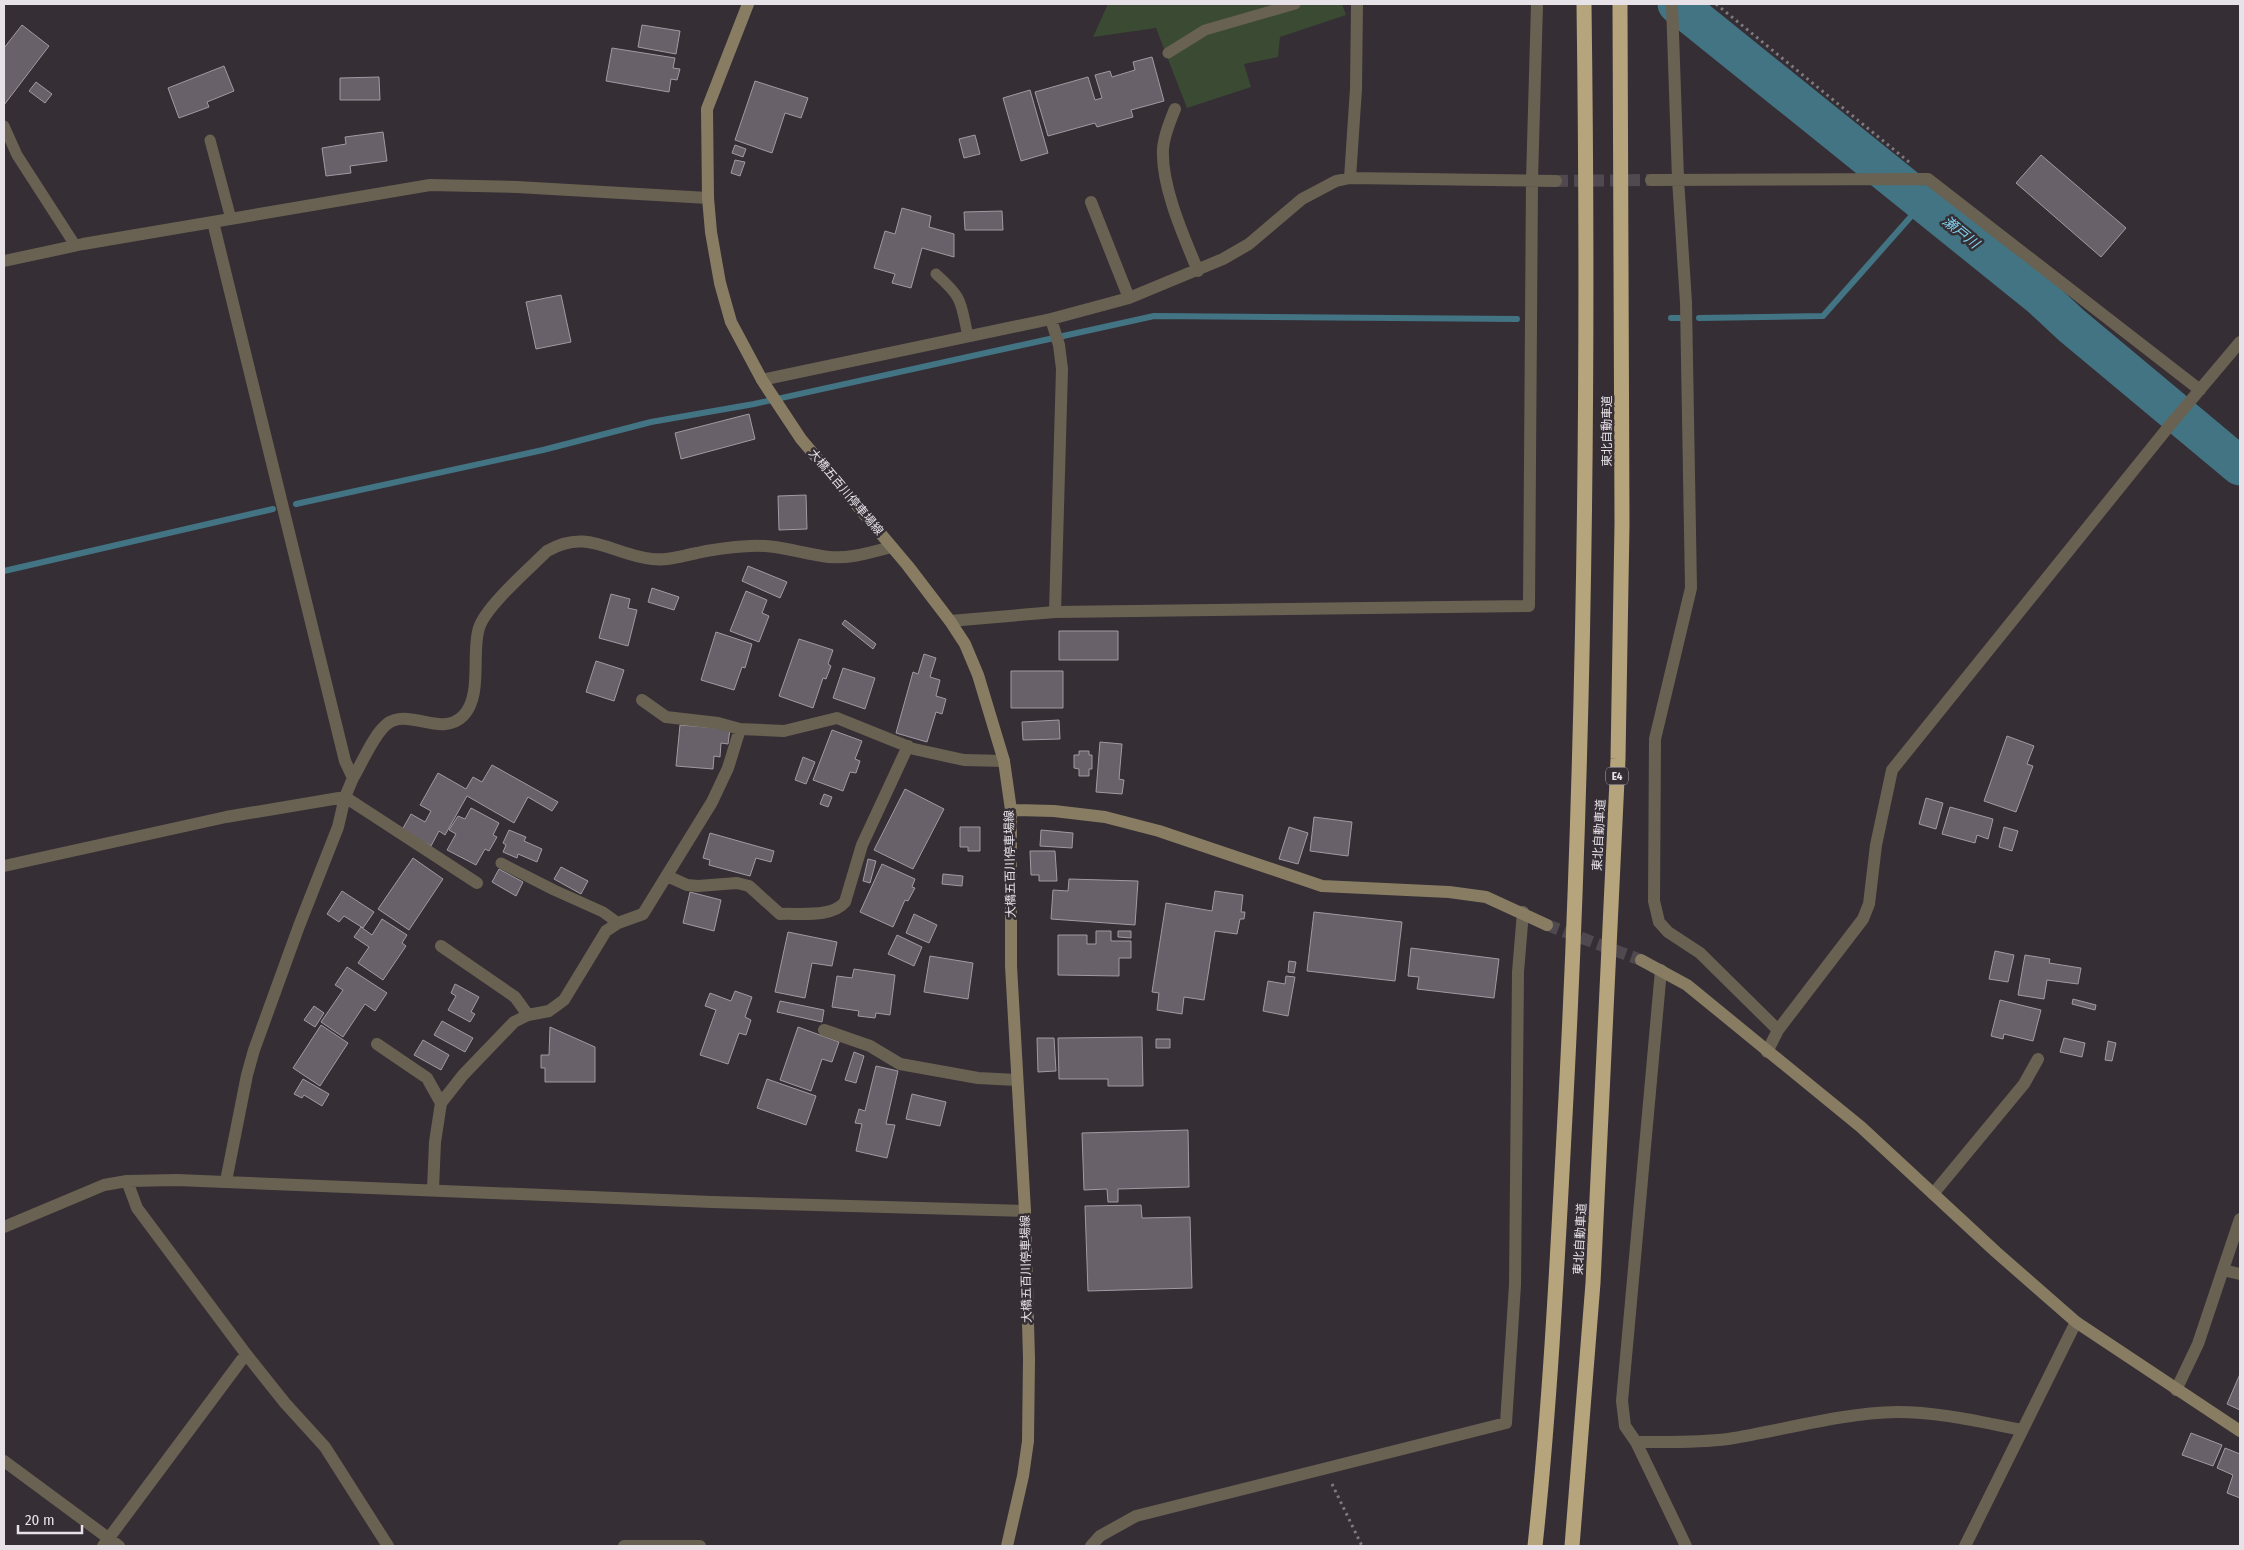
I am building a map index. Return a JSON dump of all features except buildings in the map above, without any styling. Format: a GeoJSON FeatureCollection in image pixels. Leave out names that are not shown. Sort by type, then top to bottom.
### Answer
{"type":"FeatureCollection","features":[{"type":"Feature","properties":{"kind":"highway","name":"東北自動車道"},"geometry":{"type":"LineString","coordinates":[[1535,1546],[1557,1267],[1570,1008],[1579,763],[1585,515],[1584,4]]}},
{"type":"Feature","properties":{"kind":"highway","name":"東北自動車道"},"geometry":{"type":"LineString","coordinates":[[1572,1546],[1593,1283],[1618,758],[1622,524],[1620,4]]}},
{"type":"Feature","properties":{"kind":"main road","name":"大橋五百川停車場線"},"geometry":{"type":"LineString","coordinates":[[748,4],[707,109],[708,198],[720,282],[729,314],[765,384],[801,439],[892,547],[965,644],[978,675],[1000,740],[1004,761],[1011,810],[1011,966],[1024,1211],[1028,1441],[1023,1476],[1007,1546]]}},
{"type":"Feature","properties":{"kind":"main road"},"geometry":{"type":"LineString","coordinates":[[1011,810],[1054,811],[1105,817],[1159,831],[1322,886],[1449,892],[1486,897],[1522,912],[1546,925]]}},
{"type":"Feature","properties":{"kind":"main road"},"geometry":{"type":"LineString","coordinates":[[1641,960],[1687,985],[1861,1127],[2076,1322],[2240,1431]]}},
{"type":"Feature","properties":{"kind":"street"},"geometry":{"type":"LineString","coordinates":[[1350,178],[1356,89],[1357,4]]}},
{"type":"Feature","properties":{"kind":"street"},"geometry":{"type":"LineString","coordinates":[[950,622],[1055,612],[1529,606],[1532,180],[1537,4]]}},
{"type":"Feature","properties":{"kind":"street"},"geometry":{"type":"LineString","coordinates":[[1672,4],[1678,180],[1686,303],[1691,588],[1656,739],[1654,900],[1659,922],[1668,932],[1700,953],[1778,1030]]}},
{"type":"Feature","properties":{"kind":"street"},"geometry":{"type":"LineString","coordinates":[[1175,109],[1168,126],[1163,150],[1165,165],[1174,208],[1198,271]]}},
{"type":"Feature","properties":{"kind":"street"},"geometry":{"type":"LineString","coordinates":[[765,384],[968,336],[1053,324],[1129,298],[1198,271],[1249,244],[1302,199],[1336,180],[1350,178],[1556,180]]}},
{"type":"Feature","properties":{"kind":"street"},"geometry":{"type":"LineString","coordinates":[[1651,180],[1922,179],[2200,390]]}},
{"type":"Feature","properties":{"kind":"street"},"geometry":{"type":"LineString","coordinates":[[4,261],[75,245],[430,185],[517,186],[708,198]]}},
{"type":"Feature","properties":{"kind":"street"},"geometry":{"type":"LineString","coordinates":[[1091,202],[1129,298]]}},
{"type":"Feature","properties":{"kind":"street"},"geometry":{"type":"LineString","coordinates":[[213,222],[345,761],[353,778]]}},
{"type":"Feature","properties":{"kind":"street"},"geometry":{"type":"LineString","coordinates":[[1053,324],[1059,345],[1062,369],[1055,612]]}},
{"type":"Feature","properties":{"kind":"street"},"geometry":{"type":"LineString","coordinates":[[1767,1052],[1778,1030],[1863,919],[1869,904],[1876,845],[1892,770],[2170,424],[2240,342]]}},
{"type":"Feature","properties":{"kind":"street"},"geometry":{"type":"LineString","coordinates":[[226,1181],[247,1075],[254,1050],[338,826],[345,798],[353,778],[382,730],[392,721],[403,719],[437,724],[454,724],[464,715],[474,690],[476,639],[482,620],[540,558],[558,545],[584,541],[650,559],[670,560],[698,553],[752,546],[791,548],[827,557],[850,557],[892,547]]}},
{"type":"Feature","properties":{"kind":"street"},"geometry":{"type":"LineString","coordinates":[[642,700],[666,717],[718,723],[740,730],[784,731],[837,718],[908,746],[964,760],[1004,761]]}},
{"type":"Feature","properties":{"kind":"street"},"geometry":{"type":"LineString","coordinates":[[432,1189],[434,1142],[441,1103],[463,1075],[514,1022],[528,1015],[548,1011],[564,1000],[606,931],[618,923],[643,914],[712,802],[728,768],[740,730]]}},
{"type":"Feature","properties":{"kind":"street"},"geometry":{"type":"LineString","coordinates":[[667,876],[687,885],[737,883],[749,886],[780,914],[829,912],[839,909],[845,902],[862,845],[908,746]]}},
{"type":"Feature","properties":{"kind":"street"},"geometry":{"type":"LineString","coordinates":[[4,866],[226,817],[345,798],[477,883]]}},
{"type":"Feature","properties":{"kind":"street"},"geometry":{"type":"LineString","coordinates":[[1091,1546],[1100,1536],[1136,1516],[1506,1423],[1515,1285],[1518,972],[1522,912]]}},
{"type":"Feature","properties":{"kind":"street"},"geometry":{"type":"LineString","coordinates":[[441,946],[515,996],[528,1015]]}},
{"type":"Feature","properties":{"kind":"street"},"geometry":{"type":"LineString","coordinates":[[1660,970],[1622,1401],[1625,1426],[1636,1442],[1686,1546]]}},
{"type":"Feature","properties":{"kind":"street"},"geometry":{"type":"LineString","coordinates":[[824,1030],[870,1046],[900,1064],[978,1078],[1017,1080]]}},
{"type":"Feature","properties":{"kind":"street"},"geometry":{"type":"LineString","coordinates":[[377,1044],[427,1078],[441,1103]]}},
{"type":"Feature","properties":{"kind":"street"},"geometry":{"type":"LineString","coordinates":[[1933,1194],[2024,1084],[2038,1059]]}},
{"type":"Feature","properties":{"kind":"street"},"geometry":{"type":"LineString","coordinates":[[127,1181],[137,1208],[285,1404],[325,1447],[388,1546]]}},
{"type":"Feature","properties":{"kind":"street"},"geometry":{"type":"LineString","coordinates":[[4,1227],[104,1185],[127,1181],[226,1181],[712,1202],[1024,1211]]}},
{"type":"Feature","properties":{"kind":"street"},"geometry":{"type":"LineString","coordinates":[[2176,1390],[2198,1344],[2240,1218]]}},
{"type":"Feature","properties":{"kind":"street"},"geometry":{"type":"LineString","coordinates":[[2223,1270],[2240,1274]]}},
{"type":"Feature","properties":{"kind":"street"},"geometry":{"type":"LineString","coordinates":[[1965,1546],[2076,1322]]}},
{"type":"Feature","properties":{"kind":"street"},"geometry":{"type":"LineString","coordinates":[[4,1461],[110,1544],[246,1354]]}},
{"type":"Feature","properties":{"kind":"street"},"geometry":{"type":"LineString","coordinates":[[1636,1442],[1692,1442],[1725,1439],[1869,1414],[1898,1412],[1946,1415],[2022,1430]]}},
{"type":"Feature","properties":{"kind":"street"},"geometry":{"type":"LineString","coordinates":[[624,1546],[700,1546]]}},
{"type":"Feature","properties":{"kind":"lane"},"geometry":{"type":"LineString","coordinates":[[1168,53],[1205,30],[1295,4]]}},
{"type":"Feature","properties":{"kind":"lane"},"geometry":{"type":"LineString","coordinates":[[4,126],[17,155],[75,245]]}},
{"type":"Feature","properties":{"kind":"lane"},"geometry":{"type":"LineString","coordinates":[[210,140],[230,219]]}},
{"type":"Feature","properties":{"kind":"lane"},"geometry":{"type":"LineString","coordinates":[[936,274],[956,292],[963,307],[968,336]]}},
{"type":"Feature","properties":{"kind":"lane"},"geometry":{"type":"LineString","coordinates":[[501,863],[603,912],[618,923]]}},
{"type":"Feature","properties":{"kind":"path"},"geometry":{"type":"LineString","coordinates":[[1716,4],[1922,179]]}},
{"type":"Feature","properties":{"kind":"path"},"geometry":{"type":"LineString","coordinates":[[1325,1470],[1362,1546]]}},
{"type":"Feature","properties":{"kind":"green space"},"geometry":{"type":"Polygon","coordinates":[[[1108,4],[1342,4],[1346,15],[1280,37],[1278,57],[1244,64],[1251,87],[1187,108],[1156,28],[1093,37],[1108,4]]]}},
{"type":"Feature","properties":{"kind":"waterway","name":"瀬戸川"},"geometry":{"type":"LineString","coordinates":[[1677,4],[2041,297],[2071,325],[2240,466]]}},
{"type":"Feature","properties":{"kind":"waterway"},"geometry":{"type":"LineString","coordinates":[[1699,318],[1823,316],[1922,204]]}},
{"type":"Feature","properties":{"kind":"waterway"},"geometry":{"type":"LineString","coordinates":[[296,504],[543,450],[651,422],[754,404],[1154,316],[1517,319]]}},
{"type":"Feature","properties":{"kind":"waterway"},"geometry":{"type":"LineString","coordinates":[[1671,318],[1681,318]]}},
{"type":"Feature","properties":{"kind":"waterway"},"geometry":{"type":"LineString","coordinates":[[4,571],[273,509]]}},
{"type":"Feature","properties":{"kind":"tunnel"},"geometry":{"type":"LineString","coordinates":[[1556,181],[1651,180]]}},
{"type":"Feature","properties":{"kind":"tunnel"},"geometry":{"type":"LineString","coordinates":[[1547,925],[1641,960]]}}]}
